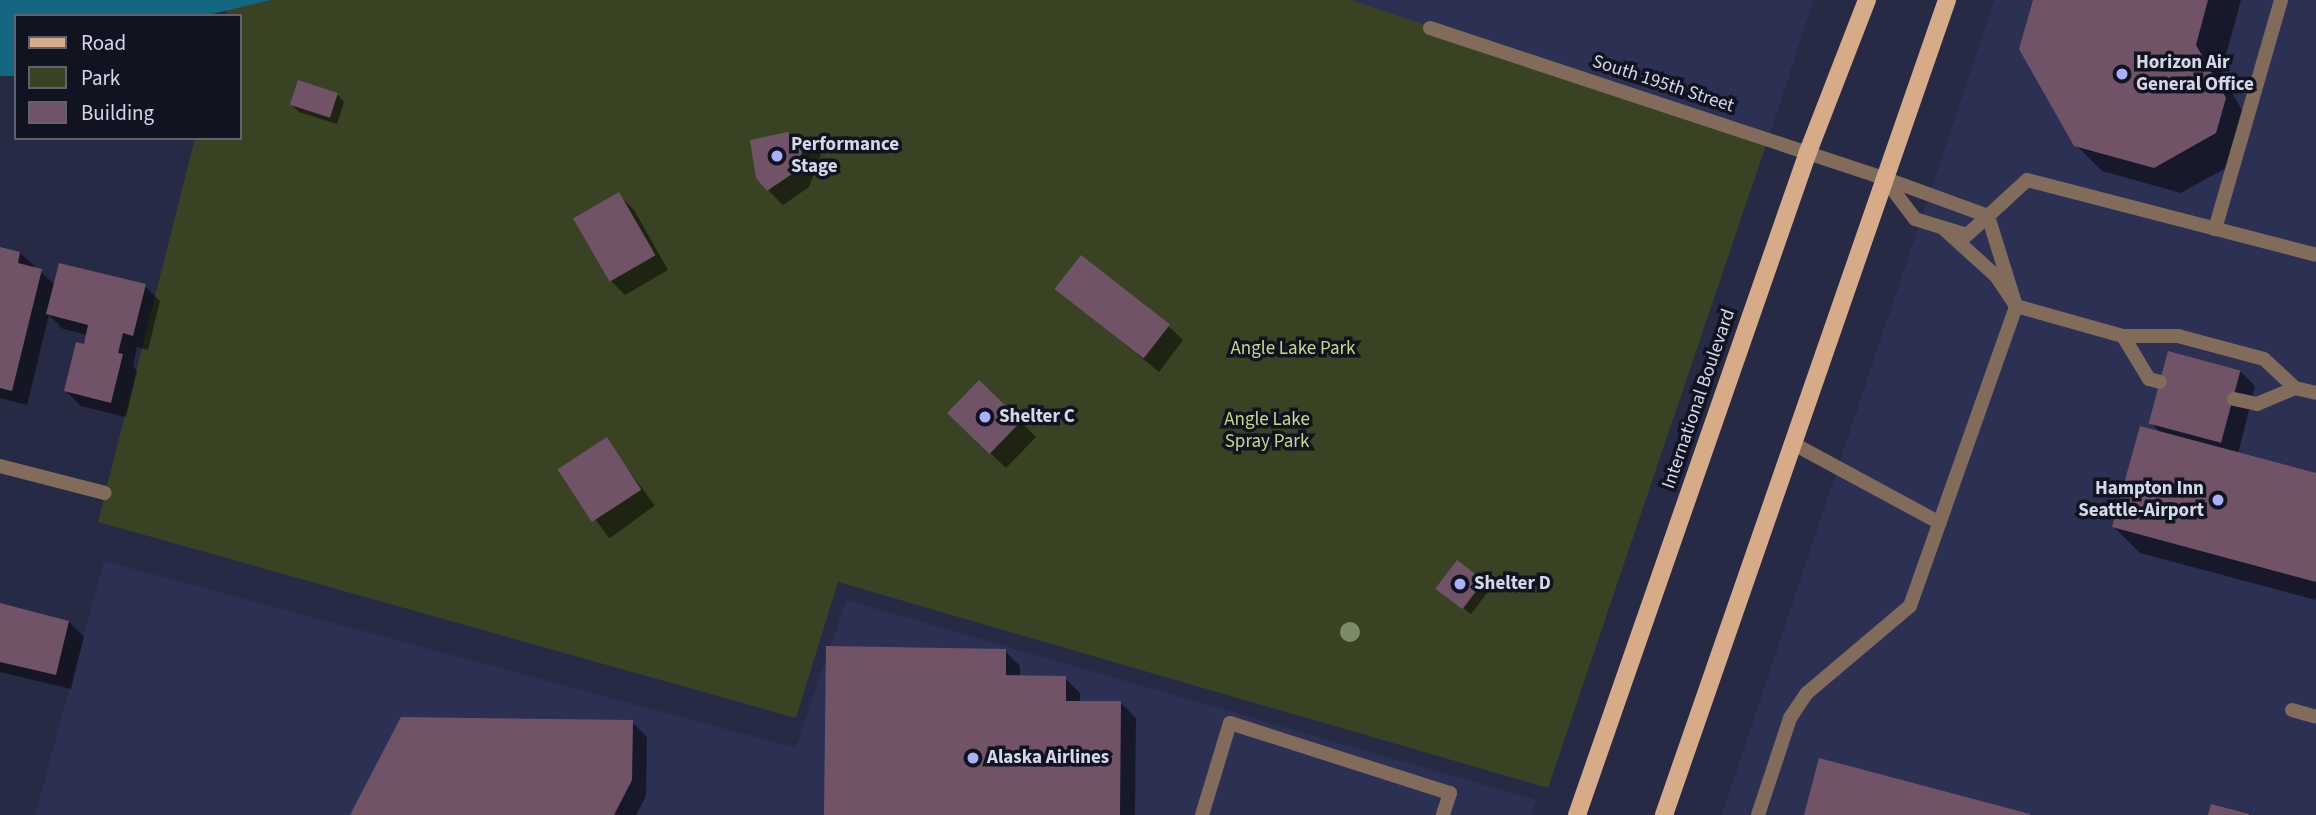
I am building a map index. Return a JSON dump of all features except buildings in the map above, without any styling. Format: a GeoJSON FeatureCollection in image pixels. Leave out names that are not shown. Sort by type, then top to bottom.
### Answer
{"type":"FeatureCollection","features":[{"type":"Feature","properties":{"kind":"main road","name":"International Boulevard"},"geometry":{"type":"LineString","coordinates":[[1577,815],[1808,152],[1867,0]]}},
{"type":"Feature","properties":{"kind":"main road"},"geometry":{"type":"LineString","coordinates":[[1664,815],[1947,0]]}},
{"type":"Feature","properties":{"kind":"street"},"geometry":{"type":"LineString","coordinates":[[2215,229],[2281,0]]}},
{"type":"Feature","properties":{"kind":"street","name":"South 195th Street"},"geometry":{"type":"LineString","coordinates":[[1430,28],[1808,152],[1988,216]]}},
{"type":"Feature","properties":{"kind":"street"},"geometry":{"type":"LineString","coordinates":[[1884,178],[1915,219],[1967,235],[2027,180],[2316,254]]}},
{"type":"Feature","properties":{"kind":"street"},"geometry":{"type":"LineString","coordinates":[[1758,815],[1790,718],[1807,693],[1910,607],[2016,306],[1988,216]]}},
{"type":"Feature","properties":{"kind":"street"},"geometry":{"type":"LineString","coordinates":[[1943,228],[1996,276],[2016,306],[2123,335],[2178,336],[2264,359],[2295,388],[2316,393]]}},
{"type":"Feature","properties":{"kind":"street"},"geometry":{"type":"LineString","coordinates":[[2123,335],[2149,379],[2160,382]]}},
{"type":"Feature","properties":{"kind":"street"},"geometry":{"type":"LineString","coordinates":[[2234,399],[2257,404],[2295,388]]}},
{"type":"Feature","properties":{"kind":"street"},"geometry":{"type":"LineString","coordinates":[[1792,443],[1940,523]]}},
{"type":"Feature","properties":{"kind":"street"},"geometry":{"type":"LineString","coordinates":[[0,466],[105,493]]}},
{"type":"Feature","properties":{"kind":"street"},"geometry":{"type":"LineString","coordinates":[[2292,710],[2316,717]]}},
{"type":"Feature","properties":{"kind":"street"},"geometry":{"type":"LineString","coordinates":[[1202,815],[1230,723],[1450,793],[1443,815]]}},
{"type":"Feature","properties":{"kind":"shaded area"},"geometry":{"type":"Polygon","coordinates":[[[0,0],[271,0],[212,14],[14,14],[14,76],[0,76],[0,0]]]}},
{"type":"Feature","properties":{"kind":"shaded area"},"geometry":{"type":"Polygon","coordinates":[[[1351,0],[1814,0],[1768,139],[1351,0]]]}},
{"type":"Feature","properties":{"kind":"shaded area"},"geometry":{"type":"Polygon","coordinates":[[[1994,0],[2316,0],[2316,815],[1722,815],[1994,0]]]}},
{"type":"Feature","properties":{"kind":"shaded area"},"geometry":{"type":"Polygon","coordinates":[[[104,561],[796,748],[846,600],[1536,800],[1531,815],[35,815],[104,561]]]}},
{"type":"Feature","properties":{"kind":"green space","name":"Angle Lake Park"},"geometry":{"type":"Polygon","coordinates":[[[271,0],[1351,0],[1768,139],[1548,788],[838,582],[796,718],[98,522],[194,140],[242,140],[242,14],[226,14],[227,10],[271,0]]]}},
{"type":"Feature","properties":{"kind":"place","name":"Horizon Air General Office"},"geometry":{"type":"Point","coordinates":[2122,74]}},
{"type":"Feature","properties":{"kind":"place","name":"Performance Stage"},"geometry":{"type":"Point","coordinates":[777,156]}},
{"type":"Feature","properties":{"kind":"place","name":"Shelter C"},"geometry":{"type":"Point","coordinates":[985,417]}},
{"type":"Feature","properties":{"kind":"place","name":"Hampton Inn Seattle-Airport"},"geometry":{"type":"Point","coordinates":[2218,500]}},
{"type":"Feature","properties":{"kind":"place","name":"Shelter D"},"geometry":{"type":"Point","coordinates":[1460,584]}},
{"type":"Feature","properties":{"kind":"place","name":"Alaska Airlines"},"geometry":{"type":"Point","coordinates":[973,758]}},
{"type":"Feature","properties":{"kind":"park label","name":"Angle Lake Spray Park"},"geometry":{"type":"Point","coordinates":[1267,431]}}]}
